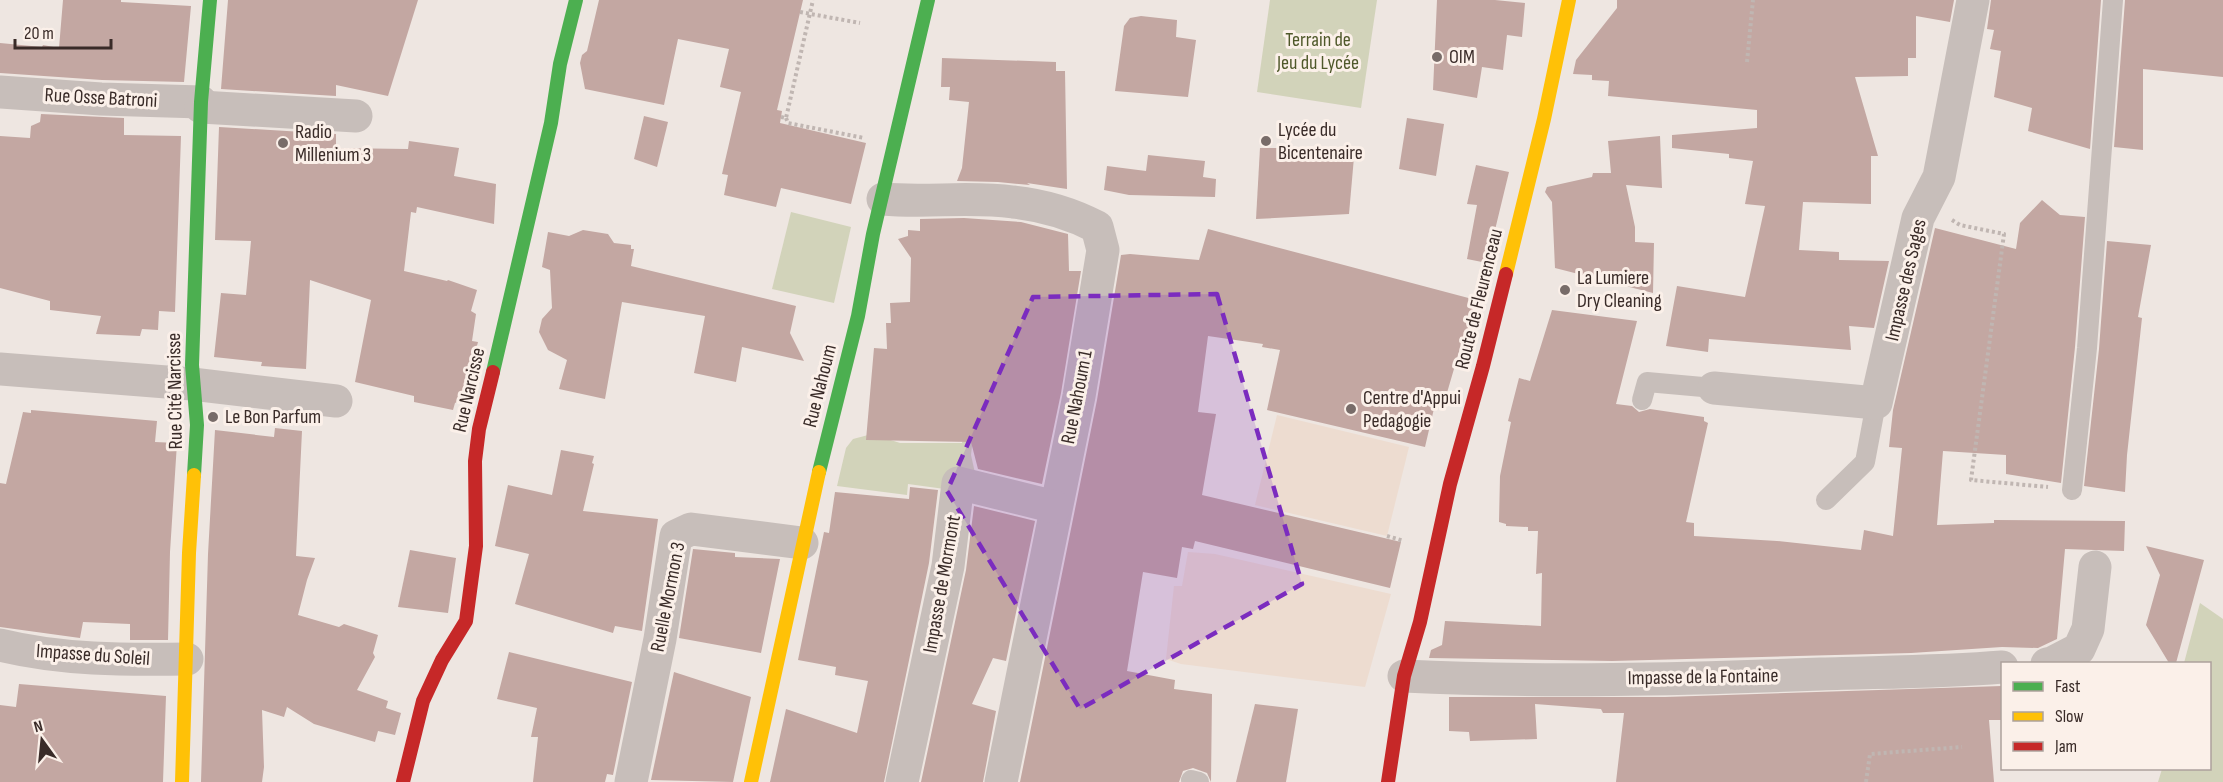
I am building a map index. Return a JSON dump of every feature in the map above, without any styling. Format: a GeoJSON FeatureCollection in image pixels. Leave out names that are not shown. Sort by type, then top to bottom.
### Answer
{"type":"FeatureCollection","features":[{"type":"Feature","properties":{"kind":"street","name":"Rue Cité Narcisse"},"geometry":{"type":"LineString","coordinates":[[182,782],[189,553],[197,425],[192,384],[201,105],[210,0]]}},
{"type":"Feature","properties":{"kind":"street","name":"Rue Narcisse"},"geometry":{"type":"LineString","coordinates":[[403,782],[423,701],[442,660],[466,621],[476,546],[475,461],[479,429],[551,123],[560,64],[576,0]]}},
{"type":"Feature","properties":{"kind":"street","name":"Rue Nahoum"},"geometry":{"type":"LineString","coordinates":[[751,782],[802,543],[858,316],[873,234],[928,0]]}},
{"type":"Feature","properties":{"kind":"street","name":"Route de Fleurenceau"},"geometry":{"type":"LineString","coordinates":[[1388,782],[1404,676],[1420,622],[1450,484],[1483,366],[1544,119],[1569,0]]}},
{"type":"Feature","properties":{"kind":"street","name":"Impasse des Sages"},"geometry":{"type":"LineString","coordinates":[[1876,403],[1918,218],[1939,177],[1973,0]]}},
{"type":"Feature","properties":{"kind":"street","name":"Rue Osse Batroni"},"geometry":{"type":"LineString","coordinates":[[0,92],[356,116]]}},
{"type":"Feature","properties":{"kind":"street","name":"Rue Nahoum 1"},"geometry":{"type":"LineString","coordinates":[[883,199],[1014,202],[1078,218],[1097,227],[1103,250],[1079,396],[1001,782]]}},
{"type":"Feature","properties":{"kind":"street"},"geometry":{"type":"LineString","coordinates":[[0,369],[192,384],[336,401]]}},
{"type":"Feature","properties":{"kind":"street"},"geometry":{"type":"LineString","coordinates":[[1714,388],[1876,403]]}},
{"type":"Feature","properties":{"kind":"street","name":"Impasse de Mormont"},"geometry":{"type":"LineString","coordinates":[[902,782],[948,566],[958,483],[1055,507]]}},
{"type":"Feature","properties":{"kind":"street","name":"Ruelle Mormon 3"},"geometry":{"type":"LineString","coordinates":[[631,782],[660,639],[676,536],[691,530],[802,543]]}},
{"type":"Feature","properties":{"kind":"street"},"geometry":{"type":"LineString","coordinates":[[2054,662],[2079,649],[2088,629],[2095,567]]}},
{"type":"Feature","properties":{"kind":"street","name":"Impasse du Soleil"},"geometry":{"type":"LineString","coordinates":[[0,645],[44,654],[84,658],[187,659]]}},
{"type":"Feature","properties":{"kind":"street","name":"Impasse de la Fontaine"},"geometry":{"type":"LineString","coordinates":[[1404,676],[1655,680],[1890,671],[1956,671],[2001,667]]}},
{"type":"Feature","properties":{"kind":"lane"},"geometry":{"type":"LineString","coordinates":[[2072,490],[2090,304],[2095,214],[2113,0]]}},
{"type":"Feature","properties":{"kind":"lane"},"geometry":{"type":"LineString","coordinates":[[1641,400],[1647,382],[1714,388]]}},
{"type":"Feature","properties":{"kind":"lane"},"geometry":{"type":"LineString","coordinates":[[1826,500],[1865,462],[1876,403]]}},
{"type":"Feature","properties":{"kind":"path"},"geometry":{"type":"LineString","coordinates":[[813,0],[783,117],[788,123],[864,139]]}},
{"type":"Feature","properties":{"kind":"path"},"geometry":{"type":"LineString","coordinates":[[1747,62],[1753,0]]}},
{"type":"Feature","properties":{"kind":"path"},"geometry":{"type":"LineString","coordinates":[[800,12],[860,23]]}},
{"type":"Feature","properties":{"kind":"path"},"geometry":{"type":"LineString","coordinates":[[1925,204],[1960,225],[2004,234],[1971,480],[2072,490]]}},
{"type":"Feature","properties":{"kind":"path"},"geometry":{"type":"LineString","coordinates":[[1866,782],[1870,754],[1962,747]]}},
{"type":"Feature","properties":{"kind":"highlighted area"},"geometry":{"type":"Polygon","coordinates":[[[1217,294],[1302,584],[1080,709],[947,491],[1033,297],[1217,294]]]}},
{"type":"Feature","properties":{"kind":"green space","name":"Terrain de Jeu du Lycée"},"geometry":{"type":"Polygon","coordinates":[[[1270,0],[1377,0],[1361,108],[1257,92],[1270,0]]]}},
{"type":"Feature","properties":{"kind":"green space"},"geometry":{"type":"Polygon","coordinates":[[[791,212],[851,227],[834,303],[772,289],[791,212]]]}},
{"type":"Feature","properties":{"kind":"green space"},"geometry":{"type":"Polygon","coordinates":[[[872,434],[900,443],[962,443],[963,434],[973,437],[971,455],[975,473],[952,490],[908,484],[907,495],[837,486],[846,448],[853,439],[872,434]]]}},
{"type":"Feature","properties":{"kind":"green space"},"geometry":{"type":"Polygon","coordinates":[[[2200,603],[2223,619],[2223,782],[2158,782],[2162,770],[2211,770],[2211,662],[2184,662],[2200,603]]]}},
{"type":"Feature","properties":{"kind":"shaded area"},"geometry":{"type":"Polygon","coordinates":[[[1277,415],[1409,447],[1387,536],[1255,505],[1277,415]]]}},
{"type":"Feature","properties":{"kind":"shaded area"},"geometry":{"type":"Polygon","coordinates":[[[1188,552],[1215,554],[1391,594],[1365,687],[1181,664],[1166,659],[1174,586],[1182,586],[1188,552]]]}},
{"type":"Feature","properties":{"kind":"building"},"geometry":{"type":"Polygon","coordinates":[[[63,0],[121,0],[121,2],[191,6],[184,82],[102,80],[0,73],[0,43],[59,48],[63,0]]]}},
{"type":"Feature","properties":{"kind":"building"},"geometry":{"type":"Polygon","coordinates":[[[228,0],[418,0],[388,96],[336,85],[336,96],[221,89],[228,0]]]}},
{"type":"Feature","properties":{"kind":"building"},"geometry":{"type":"Polygon","coordinates":[[[599,0],[803,0],[777,110],[782,111],[780,123],[866,143],[851,204],[781,188],[776,207],[724,195],[728,175],[722,174],[741,92],[720,87],[729,49],[678,39],[664,105],[585,89],[580,63],[582,55],[587,51],[599,0]]]}},
{"type":"Feature","properties":{"kind":"building"},"geometry":{"type":"Polygon","coordinates":[[[1437,0],[1495,0],[1525,3],[1522,37],[1507,35],[1503,70],[1482,67],[1477,98],[1433,90],[1437,0]]]}},
{"type":"Feature","properties":{"kind":"building"},"geometry":{"type":"Polygon","coordinates":[[[1617,0],[1954,0],[1950,22],[1916,16],[1916,58],[1908,58],[1908,76],[1855,77],[1878,156],[1871,156],[1871,204],[1803,202],[1799,250],[1839,252],[1839,260],[1889,261],[1874,328],[1849,326],[1851,350],[1709,339],[1708,352],[1666,346],[1677,286],[1745,297],[1765,206],[1745,204],[1753,161],[1729,158],[1729,154],[1672,148],[1672,135],[1757,128],[1757,110],[1608,96],[1609,81],[1592,80],[1592,75],[1573,74],[1576,60],[1617,8],[1617,0]]]}},
{"type":"Feature","properties":{"kind":"building"},"geometry":{"type":"Polygon","coordinates":[[[1991,0],[2101,0],[2090,149],[2028,131],[2032,108],[1994,97],[2001,51],[1990,49],[1994,30],[1987,29],[1991,0]]]}},
{"type":"Feature","properties":{"kind":"building"},"geometry":{"type":"Polygon","coordinates":[[[2125,0],[2223,0],[2223,77],[2143,69],[2143,150],[2114,147],[2125,0]]]}},
{"type":"Feature","properties":{"kind":"building"},"geometry":{"type":"Polygon","coordinates":[[[1141,16],[1177,20],[1176,37],[1196,40],[1188,97],[1115,91],[1124,26],[1130,18],[1141,16]]]}},
{"type":"Feature","properties":{"kind":"building"},"geometry":{"type":"Polygon","coordinates":[[[942,58],[1056,62],[1056,71],[1065,71],[1067,189],[1027,183],[1030,185],[957,181],[962,168],[969,102],[949,100],[950,87],[941,87],[942,58]]]}},
{"type":"Feature","properties":{"kind":"building"},"geometry":{"type":"Polygon","coordinates":[[[41,114],[124,118],[124,135],[181,136],[175,312],[159,311],[158,330],[142,329],[140,336],[96,334],[101,316],[50,310],[50,301],[0,288],[0,136],[30,138],[31,126],[40,122],[41,114]]]}},
{"type":"Feature","properties":{"kind":"building"},"geometry":{"type":"Polygon","coordinates":[[[644,116],[668,122],[657,167],[634,159],[644,116]]]}},
{"type":"Feature","properties":{"kind":"building"},"geometry":{"type":"Polygon","coordinates":[[[1407,118],[1444,124],[1436,176],[1399,169],[1407,118]]]}},
{"type":"Feature","properties":{"kind":"building"},"geometry":{"type":"Polygon","coordinates":[[[219,127],[336,134],[336,148],[408,149],[409,141],[459,148],[454,176],[496,184],[494,224],[417,207],[416,213],[411,212],[404,271],[448,280],[477,290],[471,311],[476,314],[472,341],[478,342],[468,379],[471,382],[467,397],[455,403],[453,410],[414,402],[414,396],[355,382],[371,300],[310,280],[306,369],[261,366],[262,362],[214,357],[221,293],[246,295],[251,241],[215,240],[219,127]]]}},
{"type":"Feature","properties":{"kind":"building"},"geometry":{"type":"Polygon","coordinates":[[[1660,136],[1662,188],[1626,185],[1635,227],[1635,242],[1654,243],[1653,293],[1555,268],[1552,202],[1545,192],[1547,187],[1592,177],[1593,173],[1611,173],[1608,141],[1660,136]]]}},
{"type":"Feature","properties":{"kind":"building"},"geometry":{"type":"Polygon","coordinates":[[[1260,148],[1308,148],[1354,157],[1349,214],[1256,219],[1260,148]]]}},
{"type":"Feature","properties":{"kind":"building"},"geometry":{"type":"Polygon","coordinates":[[[1148,155],[1205,161],[1203,177],[1216,179],[1215,197],[1129,195],[1104,190],[1107,166],[1146,171],[1148,155]]]}},
{"type":"Feature","properties":{"kind":"building"},"geometry":{"type":"Polygon","coordinates":[[[1476,165],[1509,172],[1487,263],[1467,259],[1477,205],[1467,204],[1476,165]]]}},
{"type":"Feature","properties":{"kind":"building"},"geometry":{"type":"Polygon","coordinates":[[[2042,200],[2060,215],[2085,217],[2061,483],[2006,474],[2006,455],[1943,451],[1937,525],[1994,523],[1994,520],[2125,521],[2124,551],[2065,549],[2057,639],[2038,648],[2002,647],[1911,653],[1612,661],[1429,658],[1431,650],[1442,645],[1445,621],[1541,626],[1542,573],[1536,574],[1538,531],[1528,531],[1528,527],[1506,526],[1499,522],[1500,476],[1511,422],[1508,421],[1519,378],[1530,381],[1552,310],[1637,321],[1616,404],[1632,406],[1639,412],[1650,409],[1704,417],[1704,421],[1708,423],[1686,522],[1694,523],[1694,536],[1777,541],[1861,550],[1864,530],[1893,536],[1902,448],[1889,447],[1893,410],[1935,228],[2016,249],[2020,223],[2042,200]]]}},
{"type":"Feature","properties":{"kind":"building"},"geometry":{"type":"Polygon","coordinates":[[[964,218],[1021,222],[1068,234],[1069,271],[1081,271],[1061,393],[1042,484],[978,469],[971,442],[866,440],[874,348],[887,349],[886,323],[891,323],[890,303],[910,302],[911,258],[898,239],[908,236],[908,230],[920,231],[920,219],[964,218]]]}},
{"type":"Feature","properties":{"kind":"building"},"geometry":{"type":"Polygon","coordinates":[[[1208,229],[1476,300],[1464,346],[1461,345],[1444,403],[1436,400],[1425,447],[1267,410],[1280,350],[1262,347],[1263,344],[1208,336],[1198,412],[1216,414],[1202,495],[1401,542],[1390,588],[1195,541],[1193,549],[1182,547],[1177,578],[1143,572],[1127,671],[1175,680],[1174,689],[1212,694],[1211,782],[1207,773],[1193,768],[1183,771],[1179,782],[1020,782],[1097,400],[1121,255],[1199,260],[1208,229]]]}},
{"type":"Feature","properties":{"kind":"building"},"geometry":{"type":"Polygon","coordinates":[[[583,230],[608,234],[614,243],[631,245],[631,249],[634,249],[631,266],[796,306],[790,333],[804,361],[742,347],[736,382],[694,373],[705,316],[622,302],[605,399],[559,389],[567,360],[548,350],[539,332],[542,319],[552,308],[550,270],[542,267],[548,232],[569,236],[583,230]]]}},
{"type":"Feature","properties":{"kind":"building"},"geometry":{"type":"Polygon","coordinates":[[[2107,241],[2151,245],[2138,317],[2142,318],[2125,492],[2084,486],[2099,349],[2107,241]]]}},
{"type":"Feature","properties":{"kind":"building"},"geometry":{"type":"Polygon","coordinates":[[[31,410],[157,421],[155,442],[177,443],[170,552],[168,640],[130,640],[130,624],[83,622],[80,638],[0,627],[0,483],[6,484],[23,412],[31,413],[31,410]]]}},
{"type":"Feature","properties":{"kind":"building"},"geometry":{"type":"Polygon","coordinates":[[[275,428],[302,431],[296,556],[315,558],[298,615],[339,627],[344,624],[378,635],[373,653],[375,657],[357,690],[388,701],[386,708],[401,713],[395,735],[378,731],[375,742],[314,724],[287,707],[284,717],[262,710],[264,767],[262,782],[201,782],[208,554],[215,430],[274,437],[275,428]]]}},
{"type":"Feature","properties":{"kind":"building"},"geometry":{"type":"Polygon","coordinates":[[[561,450],[594,456],[583,511],[658,519],[642,631],[615,626],[613,633],[515,604],[529,554],[495,546],[508,485],[552,495],[561,450]]]}},
{"type":"Feature","properties":{"kind":"building"},"geometry":{"type":"Polygon","coordinates":[[[910,487],[938,490],[929,563],[884,782],[770,782],[786,709],[857,733],[868,681],[835,675],[836,667],[798,660],[824,532],[829,533],[835,492],[909,499],[910,487]]]}},
{"type":"Feature","properties":{"kind":"building"},"geometry":{"type":"Polygon","coordinates":[[[974,506],[1035,521],[1006,661],[993,658],[972,704],[996,711],[983,782],[921,782],[966,570],[974,506]]]}},
{"type":"Feature","properties":{"kind":"building"},"geometry":{"type":"Polygon","coordinates":[[[2146,546],[2204,560],[2176,662],[2168,662],[2146,625],[2160,575],[2146,546]]]}},
{"type":"Feature","properties":{"kind":"building"},"geometry":{"type":"Polygon","coordinates":[[[693,549],[735,553],[735,557],[780,559],[761,653],[679,638],[693,549]]]}},
{"type":"Feature","properties":{"kind":"building"},"geometry":{"type":"Polygon","coordinates":[[[410,550],[456,558],[448,613],[398,607],[410,550]]]}},
{"type":"Feature","properties":{"kind":"building"},"geometry":{"type":"Polygon","coordinates":[[[509,652],[632,682],[613,775],[607,774],[605,782],[533,782],[538,737],[531,737],[537,708],[497,699],[509,652]]]}},
{"type":"Feature","properties":{"kind":"building"},"geometry":{"type":"Polygon","coordinates":[[[674,672],[751,697],[733,782],[651,780],[674,672]]]}},
{"type":"Feature","properties":{"kind":"building"},"geometry":{"type":"Polygon","coordinates":[[[19,684],[166,696],[163,782],[0,782],[0,705],[16,707],[19,684]]]}},
{"type":"Feature","properties":{"kind":"building"},"geometry":{"type":"Polygon","coordinates":[[[2001,686],[2001,720],[1989,720],[1994,782],[1616,782],[1624,713],[1603,713],[1601,709],[1535,704],[1537,739],[1470,741],[1469,732],[1449,731],[1449,697],[1665,697],[2001,686]]]}},
{"type":"Feature","properties":{"kind":"building"},"geometry":{"type":"Polygon","coordinates":[[[1255,704],[1298,709],[1286,782],[1236,782],[1255,704]]]}},
{"type":"Feature","properties":{"kind":"traffic: fast"},"geometry":{"type":"LineString","coordinates":[[194,475],[197,425],[192,365],[201,102],[210,0]]}},
{"type":"Feature","properties":{"kind":"traffic: fast"},"geometry":{"type":"LineString","coordinates":[[493,372],[551,123],[560,64],[576,0]]}},
{"type":"Feature","properties":{"kind":"traffic: fast"},"geometry":{"type":"LineString","coordinates":[[819,472],[858,316],[873,234],[928,0]]}},
{"type":"Feature","properties":{"kind":"traffic: slow"},"geometry":{"type":"LineString","coordinates":[[1506,274],[1544,119],[1569,0]]}},
{"type":"Feature","properties":{"kind":"traffic: slow"},"geometry":{"type":"LineString","coordinates":[[751,782],[819,472]]}},
{"type":"Feature","properties":{"kind":"traffic: slow"},"geometry":{"type":"LineString","coordinates":[[182,782],[189,553],[194,475]]}},
{"type":"Feature","properties":{"kind":"traffic: jam"},"geometry":{"type":"LineString","coordinates":[[1388,782],[1404,676],[1420,622],[1450,484],[1506,274]]}},
{"type":"Feature","properties":{"kind":"traffic: jam"},"geometry":{"type":"LineString","coordinates":[[403,782],[423,701],[442,660],[466,621],[476,546],[475,461],[479,429],[493,372]]}},
{"type":"Feature","properties":{"kind":"place","name":"OIM"},"geometry":{"type":"Point","coordinates":[1437,57]}},
{"type":"Feature","properties":{"kind":"place","name":"Lycée du Bicentenaire"},"geometry":{"type":"Point","coordinates":[1266,141]}},
{"type":"Feature","properties":{"kind":"place","name":"Radio Millenium 3"},"geometry":{"type":"Point","coordinates":[283,143]}},
{"type":"Feature","properties":{"kind":"place","name":"La Lumiere Dry Cleaning"},"geometry":{"type":"Point","coordinates":[1565,290]}},
{"type":"Feature","properties":{"kind":"place","name":"Centre d'Appui Pedagogie"},"geometry":{"type":"Point","coordinates":[1351,409]}},
{"type":"Feature","properties":{"kind":"place","name":"Le Bon Parfum"},"geometry":{"type":"Point","coordinates":[213,417]}}]}
